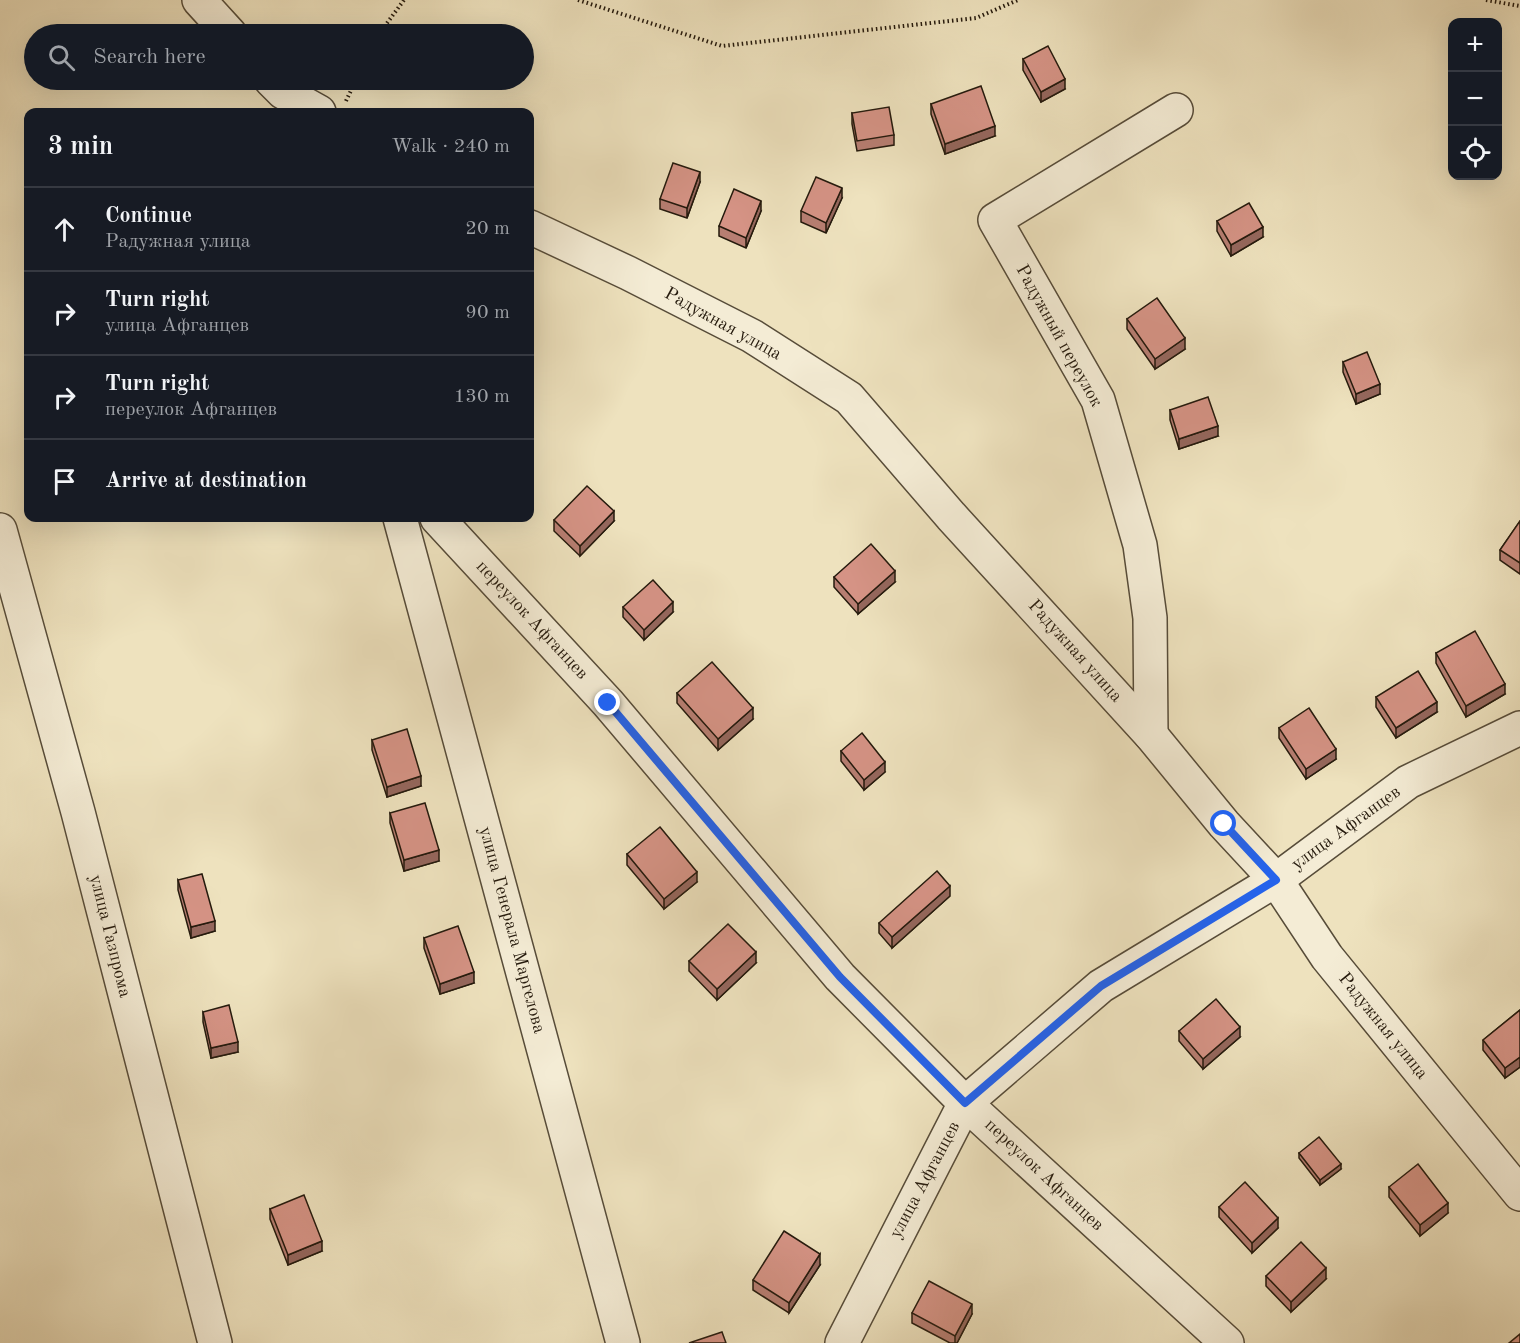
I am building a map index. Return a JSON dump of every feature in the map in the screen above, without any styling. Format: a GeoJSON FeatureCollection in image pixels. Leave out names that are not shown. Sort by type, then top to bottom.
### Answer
{"type":"FeatureCollection","features":[{"type":"Feature","properties":{"kind":"street"},"geometry":{"type":"LineString","coordinates":[[199,0],[221,24]]}},
{"type":"Feature","properties":{"kind":"street"},"geometry":{"type":"LineString","coordinates":[[281,95],[331,108]]}},
{"type":"Feature","properties":{"kind":"street","name":"Радужный переулок"},"geometry":{"type":"LineString","coordinates":[[1151,735],[1150,618],[1140,545],[1098,400],[995,220],[1176,110]]}},
{"type":"Feature","properties":{"kind":"street","name":"Радужная улица"},"geometry":{"type":"LineString","coordinates":[[534,229],[752,336],[849,398],[958,524],[1151,735],[1224,824],[1276,880],[1327,957],[1520,1194]]}},
{"type":"Feature","properties":{"kind":"street","name":"улица Генерала Маргелова"},"geometry":{"type":"LineString","coordinates":[[401,522],[623,1343]]}},
{"type":"Feature","properties":{"kind":"street","name":"переулок Афганцев"},"geometry":{"type":"LineString","coordinates":[[441,522],[608,703],[840,977],[965,1103],[1227,1343]]}},
{"type":"Feature","properties":{"kind":"street","name":"улица Газпрома"},"geometry":{"type":"LineString","coordinates":[[0,530],[81,823],[215,1343]]}},
{"type":"Feature","properties":{"kind":"street","name":"улица Афганцев"},"geometry":{"type":"LineString","coordinates":[[842,1343],[965,1103],[1101,986],[1276,880],[1408,782],[1520,728]]}},
{"type":"Feature","properties":{"kind":"path"},"geometry":{"type":"LineString","coordinates":[[386,24],[404,0]]}},
{"type":"Feature","properties":{"kind":"path"},"geometry":{"type":"LineString","coordinates":[[578,0],[722,46],[976,18],[1018,0]]}},
{"type":"Feature","properties":{"kind":"path"},"geometry":{"type":"LineString","coordinates":[[1486,0],[1520,6]]}},
{"type":"Feature","properties":{"kind":"path"},"geometry":{"type":"LineString","coordinates":[[331,108],[347,90]]}},
{"type":"Feature","properties":{"kind":"building"},"geometry":{"type":"Polygon","coordinates":[[[1048,46],[1065,79],[1041,92],[1023,59],[1048,46]]]}},
{"type":"Feature","properties":{"kind":"building"},"geometry":{"type":"Polygon","coordinates":[[[981,86],[995,126],[945,144],[931,104],[981,86]]]}},
{"type":"Feature","properties":{"kind":"building"},"geometry":{"type":"Polygon","coordinates":[[[889,107],[894,135],[857,141],[852,113],[889,107]]]}},
{"type":"Feature","properties":{"kind":"building"},"geometry":{"type":"Polygon","coordinates":[[[673,163],[700,172],[687,208],[660,199],[673,163]]]}},
{"type":"Feature","properties":{"kind":"building"},"geometry":{"type":"Polygon","coordinates":[[[816,177],[842,188],[826,223],[801,211],[816,177]]]}},
{"type":"Feature","properties":{"kind":"building"},"geometry":{"type":"Polygon","coordinates":[[[734,189],[761,201],[746,238],[719,226],[734,189]]]}},
{"type":"Feature","properties":{"kind":"building"},"geometry":{"type":"Polygon","coordinates":[[[1249,203],[1263,227],[1231,245],[1217,221],[1249,203]]]}},
{"type":"Feature","properties":{"kind":"building"},"geometry":{"type":"Polygon","coordinates":[[[1157,298],[1185,338],[1155,359],[1127,319],[1157,298]]]}},
{"type":"Feature","properties":{"kind":"building"},"geometry":{"type":"Polygon","coordinates":[[[1367,352],[1380,384],[1356,394],[1343,362],[1367,352]]]}},
{"type":"Feature","properties":{"kind":"building"},"geometry":{"type":"Polygon","coordinates":[[[1208,397],[1218,426],[1179,439],[1170,410],[1208,397]]]}},
{"type":"Feature","properties":{"kind":"building"},"geometry":{"type":"Polygon","coordinates":[[[587,486],[614,511],[580,546],[554,520],[587,486]]]}},
{"type":"Feature","properties":{"kind":"building"},"geometry":{"type":"Polygon","coordinates":[[[1520,521],[1520,563],[1500,550],[1520,521]]]}},
{"type":"Feature","properties":{"kind":"building"},"geometry":{"type":"Polygon","coordinates":[[[871,544],[895,571],[858,604],[834,577],[871,544]]]}},
{"type":"Feature","properties":{"kind":"building"},"geometry":{"type":"Polygon","coordinates":[[[653,580],[673,602],[644,630],[623,607],[653,580]]]}},
{"type":"Feature","properties":{"kind":"building"},"geometry":{"type":"Polygon","coordinates":[[[1475,631],[1505,684],[1466,706],[1436,653],[1475,631]]]}},
{"type":"Feature","properties":{"kind":"building"},"geometry":{"type":"Polygon","coordinates":[[[712,662],[753,708],[718,739],[677,693],[712,662]]]}},
{"type":"Feature","properties":{"kind":"building"},"geometry":{"type":"Polygon","coordinates":[[[1418,671],[1437,702],[1396,728],[1376,697],[1418,671]]]}},
{"type":"Feature","properties":{"kind":"building"},"geometry":{"type":"Polygon","coordinates":[[[1309,708],[1336,749],[1306,769],[1279,728],[1309,708]]]}},
{"type":"Feature","properties":{"kind":"building"},"geometry":{"type":"Polygon","coordinates":[[[407,729],[421,776],[387,787],[372,740],[407,729]]]}},
{"type":"Feature","properties":{"kind":"building"},"geometry":{"type":"Polygon","coordinates":[[[862,733],[885,762],[864,780],[841,751],[862,733]]]}},
{"type":"Feature","properties":{"kind":"building"},"geometry":{"type":"Polygon","coordinates":[[[425,803],[439,850],[404,860],[390,813],[425,803]]]}},
{"type":"Feature","properties":{"kind":"building"},"geometry":{"type":"Polygon","coordinates":[[[660,827],[697,872],[664,899],[627,854],[660,827]]]}},
{"type":"Feature","properties":{"kind":"building"},"geometry":{"type":"Polygon","coordinates":[[[937,871],[950,886],[892,937],[879,923],[937,871]]]}},
{"type":"Feature","properties":{"kind":"building"},"geometry":{"type":"Polygon","coordinates":[[[202,874],[215,921],[191,927],[178,880],[202,874]]]}},
{"type":"Feature","properties":{"kind":"building"},"geometry":{"type":"Polygon","coordinates":[[[728,924],[756,952],[717,989],[689,961],[728,924]]]}},
{"type":"Feature","properties":{"kind":"building"},"geometry":{"type":"Polygon","coordinates":[[[458,926],[474,972],[440,984],[424,938],[458,926]]]}},
{"type":"Feature","properties":{"kind":"building"},"geometry":{"type":"Polygon","coordinates":[[[1216,999],[1240,1027],[1203,1059],[1179,1031],[1216,999]]]}},
{"type":"Feature","properties":{"kind":"building"},"geometry":{"type":"Polygon","coordinates":[[[229,1005],[238,1042],[211,1048],[203,1012],[229,1005]]]}},
{"type":"Feature","properties":{"kind":"building"},"geometry":{"type":"Polygon","coordinates":[[[1520,1010],[1520,1057],[1505,1068],[1483,1040],[1520,1010]]]}},
{"type":"Feature","properties":{"kind":"building"},"geometry":{"type":"Polygon","coordinates":[[[1319,1137],[1341,1164],[1320,1180],[1299,1153],[1319,1137]]]}},
{"type":"Feature","properties":{"kind":"building"},"geometry":{"type":"Polygon","coordinates":[[[1418,1164],[1448,1203],[1420,1225],[1389,1187],[1418,1164]]]}},
{"type":"Feature","properties":{"kind":"building"},"geometry":{"type":"Polygon","coordinates":[[[1245,1182],[1278,1218],[1252,1243],[1219,1207],[1245,1182]]]}},
{"type":"Feature","properties":{"kind":"building"},"geometry":{"type":"Polygon","coordinates":[[[304,1195],[322,1241],[288,1255],[270,1209],[304,1195]]]}},
{"type":"Feature","properties":{"kind":"building"},"geometry":{"type":"Polygon","coordinates":[[[784,1231],[820,1254],[789,1303],[753,1280],[784,1231]]]}},
{"type":"Feature","properties":{"kind":"building"},"geometry":{"type":"Polygon","coordinates":[[[1301,1242],[1326,1268],[1291,1302],[1266,1276],[1301,1242]]]}},
{"type":"Feature","properties":{"kind":"building"},"geometry":{"type":"Polygon","coordinates":[[[929,1281],[972,1304],[955,1336],[912,1313],[929,1281]]]}},
{"type":"Feature","properties":{"kind":"building"},"geometry":{"type":"Polygon","coordinates":[[[722,1332],[726,1343],[689,1343],[722,1332]]]}},
{"type":"Feature","properties":{"kind":"building"},"geometry":{"type":"Polygon","coordinates":[[[1520,1334],[1520,1343],[1509,1343],[1520,1334]]]}},
{"type":"Feature","properties":{"kind":"route"},"geometry":{"type":"LineString","coordinates":[[608,703],[840,977],[965,1103],[1101,986],[1276,880],[1224,824]]}}]}
